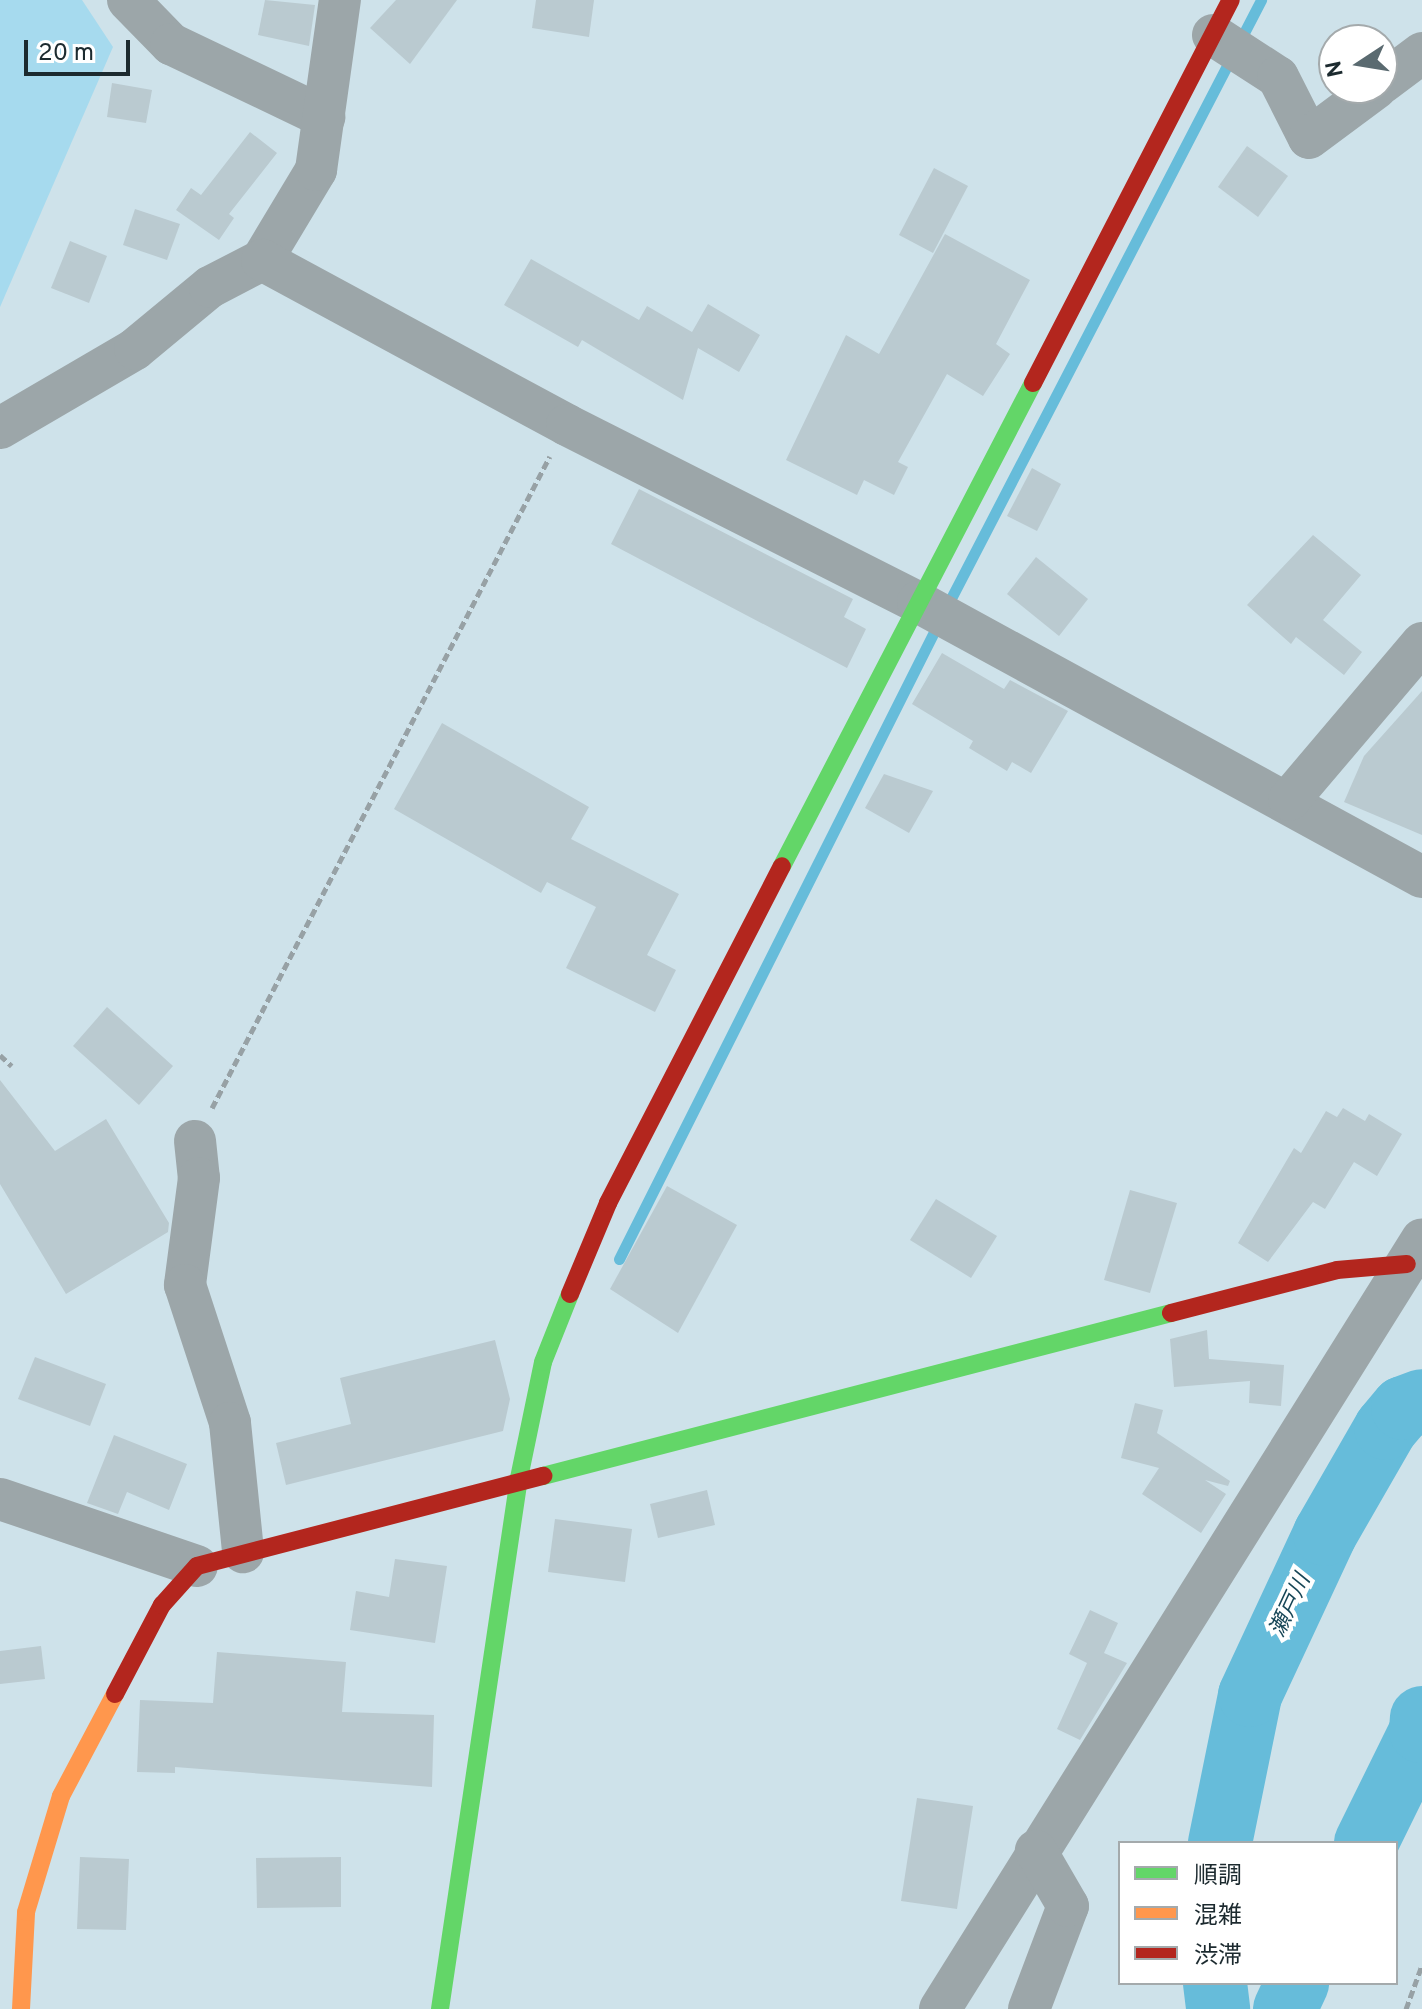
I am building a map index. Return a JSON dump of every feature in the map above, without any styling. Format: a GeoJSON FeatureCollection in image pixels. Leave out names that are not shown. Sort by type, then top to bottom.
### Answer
{"type":"FeatureCollection","features":[{"type":"Feature","properties":{"kind":"street"},"geometry":{"type":"LineString","coordinates":[[128,0],[171,44],[324,117]]}},
{"type":"Feature","properties":{"kind":"street"},"geometry":{"type":"LineString","coordinates":[[0,428],[135,349],[210,287],[262,260],[316,170],[340,0]]}},
{"type":"Feature","properties":{"kind":"street"},"geometry":{"type":"LineString","coordinates":[[440,2009],[440,1978],[519,1478],[543,1362],[608,1203],[1222,17],[1278,77],[1309,138],[1355,104]]}},
{"type":"Feature","properties":{"kind":"street"},"geometry":{"type":"LineString","coordinates":[[1398,71],[1422,53]]}},
{"type":"Feature","properties":{"kind":"street"},"geometry":{"type":"LineString","coordinates":[[262,260],[567,425],[918,602],[1289,800],[1422,877]]}},
{"type":"Feature","properties":{"kind":"street"},"geometry":{"type":"LineString","coordinates":[[1289,800],[1422,643]]}},
{"type":"Feature","properties":{"kind":"street"},"geometry":{"type":"LineString","coordinates":[[195,1141],[199,1178],[185,1285],[230,1423],[243,1552]]}},
{"type":"Feature","properties":{"kind":"street"},"geometry":{"type":"LineString","coordinates":[[21,2009],[26,1912],[61,1796],[162,1605],[197,1566],[519,1478],[1414,1251]]}},
{"type":"Feature","properties":{"kind":"street"},"geometry":{"type":"LineString","coordinates":[[940,2009],[1414,1251]]}},
{"type":"Feature","properties":{"kind":"street"},"geometry":{"type":"LineString","coordinates":[[0,1499],[197,1566]]}},
{"type":"Feature","properties":{"kind":"street"},"geometry":{"type":"LineString","coordinates":[[1029,2009],[1068,1906],[1036,1851]]}},
{"type":"Feature","properties":{"kind":"path"},"geometry":{"type":"LineString","coordinates":[[195,1141],[567,425]]}},
{"type":"Feature","properties":{"kind":"path"},"geometry":{"type":"LineString","coordinates":[[0,1055],[12,1066]]}},
{"type":"Feature","properties":{"kind":"path"},"geometry":{"type":"LineString","coordinates":[[1406,2009],[1422,1965]]}},
{"type":"Feature","properties":{"kind":"shaded area"},"geometry":{"type":"Polygon","coordinates":[[[0,0],[82,0],[113,47],[0,307],[0,0]]]}},
{"type":"Feature","properties":{"kind":"building"},"geometry":{"type":"Polygon","coordinates":[[[265,0],[315,5],[309,46],[258,35],[265,0]]]}},
{"type":"Feature","properties":{"kind":"building"},"geometry":{"type":"Polygon","coordinates":[[[396,0],[457,0],[410,64],[370,28],[396,0]]]}},
{"type":"Feature","properties":{"kind":"building"},"geometry":{"type":"Polygon","coordinates":[[[536,0],[594,0],[589,37],[532,28],[536,0]]]}},
{"type":"Feature","properties":{"kind":"building"},"geometry":{"type":"Polygon","coordinates":[[[112,83],[152,90],[146,123],[107,117],[112,83]]]}},
{"type":"Feature","properties":{"kind":"building"},"geometry":{"type":"Polygon","coordinates":[[[250,132],[277,153],[229,214],[234,218],[219,240],[176,210],[191,188],[201,195],[250,132]]]}},
{"type":"Feature","properties":{"kind":"building"},"geometry":{"type":"Polygon","coordinates":[[[1247,146],[1288,176],[1258,217],[1218,187],[1247,146]]]}},
{"type":"Feature","properties":{"kind":"building"},"geometry":{"type":"Polygon","coordinates":[[[934,168],[968,186],[933,253],[899,235],[934,168]]]}},
{"type":"Feature","properties":{"kind":"building"},"geometry":{"type":"Polygon","coordinates":[[[135,209],[180,224],[167,260],[123,245],[135,209]]]}},
{"type":"Feature","properties":{"kind":"building"},"geometry":{"type":"Polygon","coordinates":[[[945,234],[1030,280],[996,344],[1010,354],[983,396],[947,374],[898,462],[908,467],[894,495],[864,480],[857,495],[786,460],[846,335],[879,354],[945,234]]]}},
{"type":"Feature","properties":{"kind":"building"},"geometry":{"type":"Polygon","coordinates":[[[70,241],[107,256],[89,303],[51,288],[70,241]]]}},
{"type":"Feature","properties":{"kind":"building"},"geometry":{"type":"Polygon","coordinates":[[[531,259],[639,320],[647,306],[692,332],[708,304],[760,335],[739,372],[698,348],[683,400],[582,340],[578,347],[504,305],[531,259]]]}},
{"type":"Feature","properties":{"kind":"building"},"geometry":{"type":"Polygon","coordinates":[[[1032,468],[1061,484],[1037,531],[1007,516],[1032,468]]]}},
{"type":"Feature","properties":{"kind":"building"},"geometry":{"type":"Polygon","coordinates":[[[639,489],[853,599],[844,617],[866,629],[847,668],[611,544],[639,489]]]}},
{"type":"Feature","properties":{"kind":"building"},"geometry":{"type":"Polygon","coordinates":[[[1313,535],[1361,575],[1323,620],[1362,652],[1344,675],[1296,637],[1291,644],[1247,605],[1313,535]]]}},
{"type":"Feature","properties":{"kind":"building"},"geometry":{"type":"Polygon","coordinates":[[[1036,557],[1088,599],[1059,636],[1007,594],[1036,557]]]}},
{"type":"Feature","properties":{"kind":"building"},"geometry":{"type":"Polygon","coordinates":[[[942,653],[1004,689],[1010,680],[1068,711],[1031,773],[1012,762],[1007,771],[969,748],[973,741],[912,704],[942,653]]]}},
{"type":"Feature","properties":{"kind":"building"},"geometry":{"type":"Polygon","coordinates":[[[1422,691],[1422,835],[1344,802],[1364,756],[1422,691]]]}},
{"type":"Feature","properties":{"kind":"building"},"geometry":{"type":"Polygon","coordinates":[[[442,723],[589,807],[571,839],[679,894],[647,955],[676,970],[655,1012],[566,968],[596,907],[547,882],[541,893],[394,809],[442,723]]]}},
{"type":"Feature","properties":{"kind":"building"},"geometry":{"type":"Polygon","coordinates":[[[884,774],[933,791],[909,833],[865,808],[884,774]]]}},
{"type":"Feature","properties":{"kind":"building"},"geometry":{"type":"Polygon","coordinates":[[[107,1007],[173,1066],[139,1105],[73,1046],[107,1007]]]}},
{"type":"Feature","properties":{"kind":"building"},"geometry":{"type":"Polygon","coordinates":[[[0,1080],[55,1151],[106,1119],[169,1223],[168,1232],[66,1294],[0,1184],[0,1080]]]}},
{"type":"Feature","properties":{"kind":"building"},"geometry":{"type":"Polygon","coordinates":[[[1343,1108],[1365,1121],[1369,1114],[1402,1134],[1377,1176],[1354,1162],[1325,1209],[1313,1202],[1268,1262],[1238,1243],[1294,1148],[1301,1153],[1326,1111],[1337,1117],[1343,1108]]]}},
{"type":"Feature","properties":{"kind":"building"},"geometry":{"type":"Polygon","coordinates":[[[667,1186],[737,1225],[678,1333],[610,1289],[667,1186]]]}},
{"type":"Feature","properties":{"kind":"building"},"geometry":{"type":"Polygon","coordinates":[[[1130,1190],[1177,1203],[1150,1293],[1104,1280],[1130,1190]]]}},
{"type":"Feature","properties":{"kind":"building"},"geometry":{"type":"Polygon","coordinates":[[[936,1199],[997,1236],[971,1278],[910,1240],[936,1199]]]}},
{"type":"Feature","properties":{"kind":"building"},"geometry":{"type":"Polygon","coordinates":[[[1207,1330],[1209,1359],[1284,1365],[1281,1406],[1249,1403],[1250,1381],[1174,1387],[1170,1339],[1207,1330]]]}},
{"type":"Feature","properties":{"kind":"building"},"geometry":{"type":"Polygon","coordinates":[[[495,1340],[510,1399],[503,1431],[286,1485],[276,1443],[351,1424],[340,1378],[495,1340]]]}},
{"type":"Feature","properties":{"kind":"building"},"geometry":{"type":"Polygon","coordinates":[[[35,1357],[106,1384],[90,1426],[18,1399],[35,1357]]]}},
{"type":"Feature","properties":{"kind":"building"},"geometry":{"type":"Polygon","coordinates":[[[1135,1403],[1163,1410],[1157,1433],[1230,1481],[1228,1486],[1205,1480],[1226,1494],[1201,1533],[1142,1494],[1159,1468],[1121,1458],[1135,1403]]]}},
{"type":"Feature","properties":{"kind":"building"},"geometry":{"type":"Polygon","coordinates":[[[114,1435],[187,1464],[169,1510],[127,1492],[118,1514],[87,1503],[114,1435]]]}},
{"type":"Feature","properties":{"kind":"building"},"geometry":{"type":"Polygon","coordinates":[[[707,1490],[715,1525],[658,1538],[650,1504],[707,1490]]]}},
{"type":"Feature","properties":{"kind":"building"},"geometry":{"type":"Polygon","coordinates":[[[555,1519],[632,1529],[625,1582],[548,1572],[555,1519]]]}},
{"type":"Feature","properties":{"kind":"building"},"geometry":{"type":"Polygon","coordinates":[[[395,1559],[447,1566],[435,1643],[350,1630],[356,1591],[389,1597],[395,1559]]]}},
{"type":"Feature","properties":{"kind":"building"},"geometry":{"type":"Polygon","coordinates":[[[1090,1610],[1118,1623],[1104,1653],[1127,1663],[1080,1740],[1057,1729],[1087,1663],[1069,1654],[1090,1610]]]}},
{"type":"Feature","properties":{"kind":"building"},"geometry":{"type":"Polygon","coordinates":[[[41,1646],[45,1679],[0,1684],[0,1651],[41,1646]]]}},
{"type":"Feature","properties":{"kind":"building"},"geometry":{"type":"Polygon","coordinates":[[[217,1652],[346,1662],[342,1712],[434,1715],[432,1787],[175,1767],[175,1773],[137,1772],[140,1700],[213,1703],[217,1652]]]}},
{"type":"Feature","properties":{"kind":"building"},"geometry":{"type":"Polygon","coordinates":[[[917,1798],[973,1806],[957,1909],[901,1901],[917,1798]]]}},
{"type":"Feature","properties":{"kind":"building"},"geometry":{"type":"Polygon","coordinates":[[[80,1857],[129,1859],[126,1930],[77,1929],[80,1857]]]}},
{"type":"Feature","properties":{"kind":"building"},"geometry":{"type":"Polygon","coordinates":[[[341,1857],[341,1907],[257,1908],[256,1858],[341,1857]]]}},
{"type":"Feature","properties":{"kind":"waterway"},"geometry":{"type":"LineString","coordinates":[[946,608],[1261,0]]}},
{"type":"Feature","properties":{"kind":"waterway"},"geometry":{"type":"LineString","coordinates":[[619,1259],[938,624]]}},
{"type":"Feature","properties":{"kind":"waterway","name":"瀬戸川"},"geometry":{"type":"LineString","coordinates":[[1220,1841],[1250,1695],[1325,1534],[1386,1428],[1403,1408],[1422,1401]]}},
{"type":"Feature","properties":{"kind":"waterway","name":"瀬戸川"},"geometry":{"type":"LineString","coordinates":[[1367,1841],[1421,1731],[1422,1718]]}},
{"type":"Feature","properties":{"kind":"waterway","name":"瀬戸川"},"geometry":{"type":"LineString","coordinates":[[1215,1985],[1218,2009]]}},
{"type":"Feature","properties":{"kind":"waterway","name":"瀬戸川"},"geometry":{"type":"LineString","coordinates":[[1285,2009],[1296,1985]]}},
{"type":"Feature","properties":{"kind":"traffic: fast"},"geometry":{"type":"LineString","coordinates":[[782,866],[1033,383]]}},
{"type":"Feature","properties":{"kind":"traffic: fast"},"geometry":{"type":"LineString","coordinates":[[440,2009],[519,1478],[543,1362],[570,1294]]}},
{"type":"Feature","properties":{"kind":"traffic: fast"},"geometry":{"type":"LineString","coordinates":[[543,1476],[1171,1313]]}},
{"type":"Feature","properties":{"kind":"traffic: slow"},"geometry":{"type":"LineString","coordinates":[[21,2009],[26,1912],[61,1796],[115,1694]]}},
{"type":"Feature","properties":{"kind":"traffic: jam"},"geometry":{"type":"LineString","coordinates":[[1033,383],[1231,0]]}},
{"type":"Feature","properties":{"kind":"traffic: jam"},"geometry":{"type":"LineString","coordinates":[[570,1294],[608,1203],[782,866]]}},
{"type":"Feature","properties":{"kind":"traffic: jam"},"geometry":{"type":"LineString","coordinates":[[1171,1313],[1337,1270],[1407,1264]]}},
{"type":"Feature","properties":{"kind":"traffic: jam"},"geometry":{"type":"LineString","coordinates":[[115,1694],[162,1605],[197,1566],[543,1476]]}}]}
